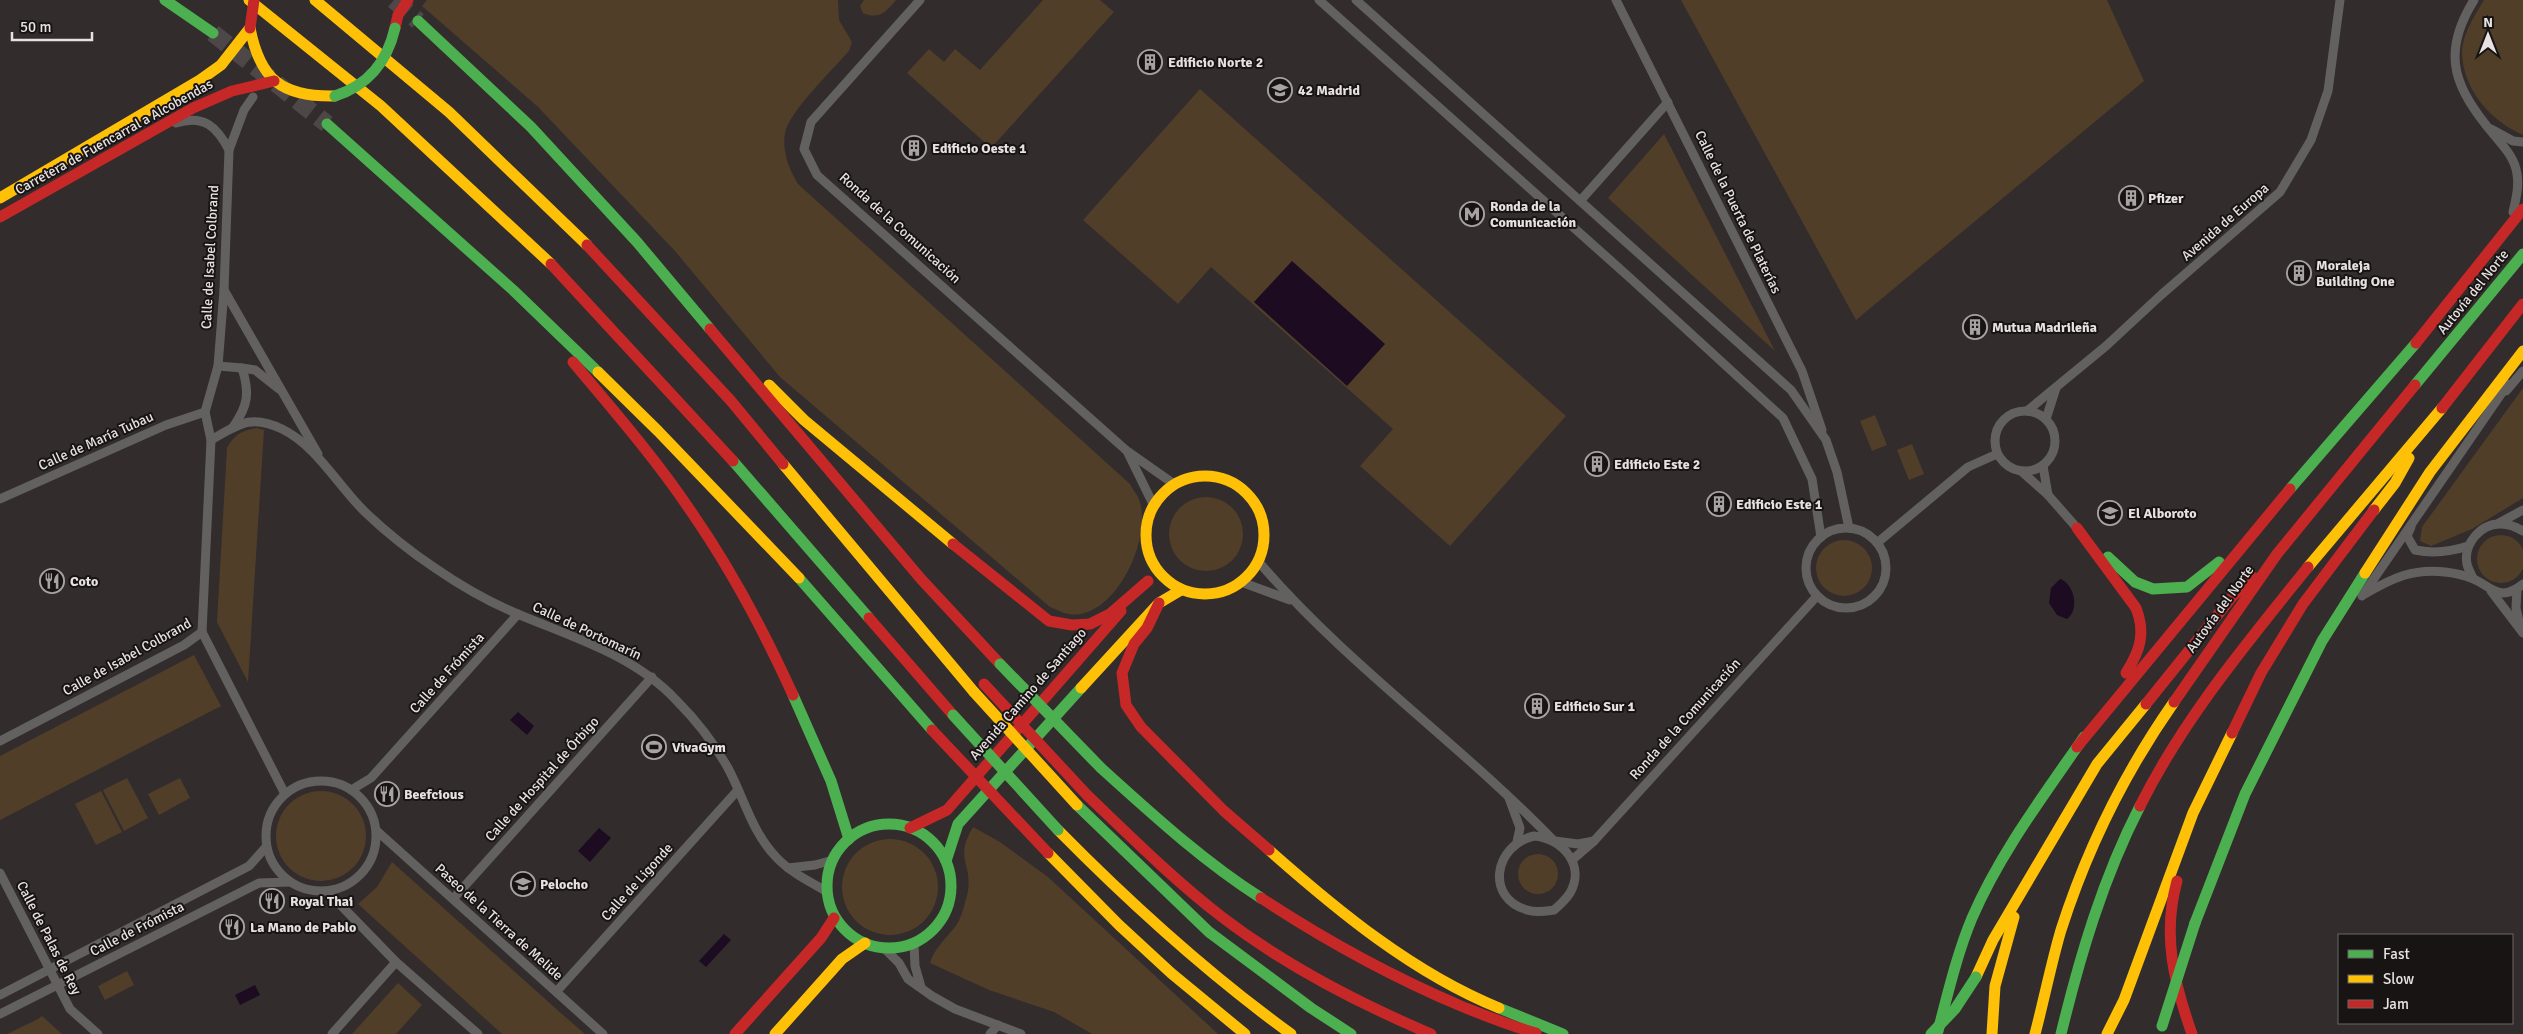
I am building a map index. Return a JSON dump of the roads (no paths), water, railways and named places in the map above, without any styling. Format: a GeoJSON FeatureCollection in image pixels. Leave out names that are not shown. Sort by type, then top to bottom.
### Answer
{"type":"FeatureCollection","features":[{"type":"Feature","properties":{"kind":"main road"},"geometry":{"type":"LineString","coordinates":[[165,0],[213,33]]}},
{"type":"Feature","properties":{"kind":"main road"},"geometry":{"type":"LineString","coordinates":[[249,0],[381,106],[550,263],[704,427],[953,715],[1058,830],[1195,961],[1251,1006],[1291,1034]]}},
{"type":"Feature","properties":{"kind":"main road"},"geometry":{"type":"LineString","coordinates":[[254,0],[250,28],[256,59],[274,81],[292,92],[305,96],[335,96],[358,88],[378,69],[387,55],[398,15],[408,0]]}},
{"type":"Feature","properties":{"kind":"main road"},"geometry":{"type":"LineString","coordinates":[[315,0],[449,112],[578,235],[731,401],[974,692],[1077,805],[1162,889],[1209,932],[1311,1008],[1351,1034]]}},
{"type":"Feature","properties":{"kind":"main road"},"geometry":{"type":"LineString","coordinates":[[392,5],[395,28]]}},
{"type":"Feature","properties":{"kind":"main road"},"geometry":{"type":"LineString","coordinates":[[418,21],[531,127],[637,242],[710,326],[754,383],[872,522],[1000,664],[1101,768],[1160,822],[1234,882],[1322,938],[1411,985],[1513,1027],[1539,1034]]}},
{"type":"Feature","properties":{"kind":"main road","name":"Carretera de Fuencarral a Alcobendas"},"geometry":{"type":"LineString","coordinates":[[0,198],[206,76],[221,64],[250,28]]}},
{"type":"Feature","properties":{"kind":"main road","name":"Carretera de Fuencarral a Alcobendas"},"geometry":{"type":"LineString","coordinates":[[0,217],[137,138],[216,96],[256,84],[274,81]]}},
{"type":"Feature","properties":{"kind":"main road"},"geometry":{"type":"LineString","coordinates":[[327,124],[513,290],[658,431],[798,576],[932,730],[1118,925],[1170,973],[1245,1034]]}},
{"type":"Feature","properties":{"kind":"main road"},"geometry":{"type":"LineString","coordinates":[[2077,746],[2499,242],[2518,210],[2523,197]]}},
{"type":"Feature","properties":{"kind":"main road","name":"Autovía del Norte"},"geometry":{"type":"LineString","coordinates":[[2035,1034],[2061,931],[2086,861],[2116,795],[2148,739],[2184,684],[2277,554],[2523,254]]}},
{"type":"Feature","properties":{"kind":"main road"},"geometry":{"type":"LineString","coordinates":[[513,290],[642,446],[704,531],[752,608],[796,698],[835,790],[849,839]]}},
{"type":"Feature","properties":{"kind":"main road"},"geometry":{"type":"LineString","coordinates":[[2061,1034],[2087,938],[2112,867],[2141,803],[2172,747],[2221,677],[2296,582],[2426,427],[2523,304]]}},
{"type":"Feature","properties":{"kind":"main road"},"geometry":{"type":"LineString","coordinates":[[710,326],[804,420],[1049,621],[1072,625],[1090,624],[1110,614],[1148,581]]}},
{"type":"Feature","properties":{"kind":"main road"},"geometry":{"type":"LineString","coordinates":[[2161,1030],[2195,923],[2245,794],[2322,641],[2356,585],[2430,472],[2523,351]]}},
{"type":"Feature","properties":{"kind":"main road"},"geometry":{"type":"LineString","coordinates":[[2107,1034],[2124,1000],[2193,813],[2261,673],[2303,604],[2396,483],[2426,427]]}},
{"type":"Feature","properties":{"kind":"main road"},"geometry":{"type":"LineString","coordinates":[[1201,476],[1221,478],[1239,486],[1252,499],[1262,517],[1264,541],[1258,561],[1241,582],[1224,591],[1204,594],[1181,590],[1166,580],[1152,563],[1145,540],[1146,524],[1154,504],[1174,484],[1201,476]]}},
{"type":"Feature","properties":{"kind":"main road"},"geometry":{"type":"LineString","coordinates":[[2077,528],[2135,582],[2153,589],[2168,590],[2187,587],[2207,573],[2267,517]]}},
{"type":"Feature","properties":{"kind":"main road"},"geometry":{"type":"LineString","coordinates":[[834,524],[1087,795],[1176,879],[1244,933],[1330,986],[1389,1017],[1431,1034]]}},
{"type":"Feature","properties":{"kind":"main road"},"geometry":{"type":"LineString","coordinates":[[1938,1034],[1950,982],[1973,917],[2016,835],[2137,657],[2143,642],[2144,629],[2136,608],[2077,528]]}},
{"type":"Feature","properties":{"kind":"main road"},"geometry":{"type":"LineString","coordinates":[[1931,1034],[1955,1009],[1976,977],[1993,940],[2097,764],[2232,597],[2277,554]]}},
{"type":"Feature","properties":{"kind":"main road","name":"Avenida Camino de Santiago"},"geometry":{"type":"LineString","coordinates":[[910,828],[947,810],[1148,581],[1152,563]]}},
{"type":"Feature","properties":{"kind":"main road"},"geometry":{"type":"LineString","coordinates":[[946,862],[958,824],[1159,603],[1181,590]]}},
{"type":"Feature","properties":{"kind":"main road"},"geometry":{"type":"LineString","coordinates":[[2306,674],[2362,596]]}},
{"type":"Feature","properties":{"kind":"main road"},"geometry":{"type":"LineString","coordinates":[[1159,603],[1148,628],[1134,644],[1122,673],[1123,694],[1126,705],[1141,727],[1231,818],[1311,887],[1409,961],[1484,1002],[1563,1034]]}},
{"type":"Feature","properties":{"kind":"main road"},"geometry":{"type":"LineString","coordinates":[[2192,1034],[2173,976],[2168,935],[2175,888],[2225,744]]}},
{"type":"Feature","properties":{"kind":"main road"},"geometry":{"type":"LineString","coordinates":[[894,824],[910,828],[926,834],[938,846],[946,862],[951,880],[951,890],[950,900],[943,918],[931,933],[914,944],[898,948],[884,948],[865,943],[848,934],[834,918],[826,891],[828,872],[833,860],[849,839],[862,830],[894,824]]}},
{"type":"Feature","properties":{"kind":"main road"},"geometry":{"type":"LineString","coordinates":[[1992,1033],[1995,986],[2026,882]]}},
{"type":"Feature","properties":{"kind":"main road"},"geometry":{"type":"LineString","coordinates":[[735,1034],[821,938],[834,918]]}},
{"type":"Feature","properties":{"kind":"main road"},"geometry":{"type":"LineString","coordinates":[[775,1034],[842,959],[865,943]]}},
{"type":"Feature","properties":{"kind":"street","name":"Ronda de la Comunicación"},"geometry":{"type":"LineString","coordinates":[[920,0],[811,122],[804,148],[817,175],[1127,451],[1174,484]]}},
{"type":"Feature","properties":{"kind":"street"},"geometry":{"type":"LineString","coordinates":[[1318,0],[1622,271],[1783,418],[1812,479],[1817,500],[1821,537]]}},
{"type":"Feature","properties":{"kind":"street"},"geometry":{"type":"LineString","coordinates":[[1356,0],[1792,390],[1826,440],[1837,472],[1849,528]]}},
{"type":"Feature","properties":{"kind":"street","name":"Calle de la Puerta de Platerías"},"geometry":{"type":"LineString","coordinates":[[1616,0],[1802,372],[1826,440]]}},
{"type":"Feature","properties":{"kind":"street","name":"Avenida de Europa"},"geometry":{"type":"LineString","coordinates":[[2026,411],[2106,346],[2280,192],[2311,140],[2328,91],[2340,0]]}},
{"type":"Feature","properties":{"kind":"street"},"geometry":{"type":"LineString","coordinates":[[2474,0],[2455,42],[2456,77],[2472,110],[2511,155],[2517,172],[2518,210]]}},
{"type":"Feature","properties":{"kind":"street","name":"Calle de Isabel Colbrand"},"geometry":{"type":"LineString","coordinates":[[0,741],[184,645],[202,632],[211,440],[205,412],[218,366],[224,290],[229,150],[244,110],[253,96]]}},
{"type":"Feature","properties":{"kind":"street"},"geometry":{"type":"LineString","coordinates":[[1581,200],[1668,102]]}},
{"type":"Feature","properties":{"kind":"street"},"geometry":{"type":"LineString","coordinates":[[137,138],[193,119],[202,121],[219,131],[229,150]]}},
{"type":"Feature","properties":{"kind":"street"},"geometry":{"type":"LineString","coordinates":[[2487,126],[2513,141],[2523,142]]}},
{"type":"Feature","properties":{"kind":"street","name":"Calle de Portomarín"},"geometry":{"type":"LineString","coordinates":[[224,290],[325,467]]}},
{"type":"Feature","properties":{"kind":"street"},"geometry":{"type":"LineString","coordinates":[[2362,596],[2417,513],[2523,364]]}},
{"type":"Feature","properties":{"kind":"street"},"geometry":{"type":"LineString","coordinates":[[211,440],[233,427],[244,412],[248,387],[242,368],[218,366]]}},
{"type":"Feature","properties":{"kind":"street","name":"Calle de Portomarín"},"geometry":{"type":"LineString","coordinates":[[242,368],[255,370],[283,392]]}},
{"type":"Feature","properties":{"kind":"street"},"geometry":{"type":"LineString","coordinates":[[2488,412],[2523,371]]}},
{"type":"Feature","properties":{"kind":"street"},"geometry":{"type":"LineString","coordinates":[[2046,419],[2056,387]]}},
{"type":"Feature","properties":{"kind":"street"},"geometry":{"type":"LineString","coordinates":[[2022,472],[2034,471],[2043,466],[2053,455],[2056,440],[2054,430],[2046,419],[2037,413],[2026,411],[2011,414],[2000,423],[1994,438],[1997,454],[2007,466],[2022,472],[2048,495],[2077,528]]}},
{"type":"Feature","properties":{"kind":"street","name":"Calle de María Tubau"},"geometry":{"type":"LineString","coordinates":[[0,499],[166,425],[205,412]]}},
{"type":"Feature","properties":{"kind":"street","name":"Calle de Portomarín"},"geometry":{"type":"LineString","coordinates":[[233,427],[248,420],[272,424],[304,444],[365,512],[435,568],[518,614],[628,662],[652,677],[676,699],[705,732],[728,768],[747,815],[774,855],[787,868],[826,891]]}},
{"type":"Feature","properties":{"kind":"street","name":"Ronda de la Comunicación"},"geometry":{"type":"LineString","coordinates":[[1127,451],[1154,504]]}},
{"type":"Feature","properties":{"kind":"street"},"geometry":{"type":"LineString","coordinates":[[1877,543],[1968,467],[1997,454]]}},
{"type":"Feature","properties":{"kind":"street"},"geometry":{"type":"LineString","coordinates":[[2043,466],[2048,495]]}},
{"type":"Feature","properties":{"kind":"street"},"geometry":{"type":"LineString","coordinates":[[2473,578],[2467,563],[2468,546],[2476,534],[2487,526],[2499,523],[2523,510]]}},
{"type":"Feature","properties":{"kind":"street"},"geometry":{"type":"LineString","coordinates":[[2417,513],[2407,536],[2415,550],[2431,553],[2468,546]]}},
{"type":"Feature","properties":{"kind":"street"},"geometry":{"type":"LineString","coordinates":[[2499,523],[2511,525],[2523,531]]}},
{"type":"Feature","properties":{"kind":"street"},"geometry":{"type":"LineString","coordinates":[[1849,528],[1864,533],[1877,543],[1883,555],[1886,568],[1883,581],[1877,593],[1867,602],[1854,607],[1841,608],[1828,604],[1817,596],[1808,579],[1807,559],[1812,546],[1821,537],[1830,532],[1849,528]]}},
{"type":"Feature","properties":{"kind":"street"},"geometry":{"type":"LineString","coordinates":[[1258,561],[1292,600],[1402,703],[1507,793],[1553,840],[1565,849],[1572,860],[1574,882],[1563,902],[1554,910],[1529,911],[1517,906],[1508,898],[1500,880],[1501,862],[1507,851],[1517,842],[1534,836],[1553,840],[1578,844],[1594,841]]}},
{"type":"Feature","properties":{"kind":"street"},"geometry":{"type":"LineString","coordinates":[[2362,596],[2393,578],[2419,572],[2445,572],[2473,578],[2491,591],[2522,631]]}},
{"type":"Feature","properties":{"kind":"street"},"geometry":{"type":"LineString","coordinates":[[1241,582],[1292,600]]}},
{"type":"Feature","properties":{"kind":"street"},"geometry":{"type":"LineString","coordinates":[[2491,591],[2506,592],[2520,586]]}},
{"type":"Feature","properties":{"kind":"street"},"geometry":{"type":"LineString","coordinates":[[2520,586],[2516,608],[2522,631]]}},
{"type":"Feature","properties":{"kind":"street","name":"Ronda de la Comunicación"},"geometry":{"type":"LineString","coordinates":[[1572,860],[1594,841],[1817,596]]}},
{"type":"Feature","properties":{"kind":"street","name":"Calle de Frómista"},"geometry":{"type":"LineString","coordinates":[[351,790],[371,778],[518,614]]}},
{"type":"Feature","properties":{"kind":"street"},"geometry":{"type":"LineString","coordinates":[[202,632],[286,794]]}},
{"type":"Feature","properties":{"kind":"street","name":"Calle de Hospital de Órbigo"},"geometry":{"type":"LineString","coordinates":[[453,899],[652,677]]}},
{"type":"Feature","properties":{"kind":"street"},"geometry":{"type":"LineString","coordinates":[[323,781],[336,783],[351,790],[364,801],[372,815],[377,830],[376,848],[364,870],[345,887],[328,892],[302,888],[290,882],[279,873],[271,861],[266,847],[265,832],[269,817],[276,804],[296,786],[323,781]]}},
{"type":"Feature","properties":{"kind":"street","name":"Calle de Ligonde"},"geometry":{"type":"LineString","coordinates":[[557,991],[737,791]]}},
{"type":"Feature","properties":{"kind":"street"},"geometry":{"type":"LineString","coordinates":[[1507,793],[1520,828],[1517,842]]}},
{"type":"Feature","properties":{"kind":"street","name":"Paseo de la Tierra de Melide"},"geometry":{"type":"LineString","coordinates":[[377,830],[603,1034]]}},
{"type":"Feature","properties":{"kind":"street","name":"Calle de Frómista"},"geometry":{"type":"LineString","coordinates":[[0,995],[249,866],[266,847]]}},
{"type":"Feature","properties":{"kind":"street"},"geometry":{"type":"LineString","coordinates":[[787,868],[815,865],[833,860]]}},
{"type":"Feature","properties":{"kind":"street","name":"Calle de Palas de Rey"},"geometry":{"type":"LineString","coordinates":[[0,873],[70,1009],[98,1034]]}},
{"type":"Feature","properties":{"kind":"street","name":"Calle de Frómista"},"geometry":{"type":"LineString","coordinates":[[0,1014],[259,883],[290,882]]}},
{"type":"Feature","properties":{"kind":"street"},"geometry":{"type":"LineString","coordinates":[[328,892],[396,962],[478,1034]]}},
{"type":"Feature","properties":{"kind":"street"},"geometry":{"type":"LineString","coordinates":[[914,944],[915,966],[921,987]]}},
{"type":"Feature","properties":{"kind":"street"},"geometry":{"type":"LineString","coordinates":[[884,948],[899,963],[908,979],[954,1009],[1021,1034]]}},
{"type":"Feature","properties":{"kind":"street"},"geometry":{"type":"LineString","coordinates":[[332,1034],[396,962]]}},
{"type":"Feature","properties":{"kind":"street"},"geometry":{"type":"LineString","coordinates":[[990,1034],[998,1025]]}},
{"type":"Feature","properties":{"kind":"tunnel"},"geometry":{"type":"LineString","coordinates":[[394,0],[418,21]]}},
{"type":"Feature","properties":{"kind":"tunnel"},"geometry":{"type":"LineString","coordinates":[[213,33],[327,124]]}},
{"type":"Feature","properties":{"kind":"place","name":"Edificio Norte 2"},"geometry":{"type":"Point","coordinates":[1150,62]}},
{"type":"Feature","properties":{"kind":"place","name":"42 Madrid"},"geometry":{"type":"Point","coordinates":[1280,90]}},
{"type":"Feature","properties":{"kind":"place","name":"Edificio Oeste 1"},"geometry":{"type":"Point","coordinates":[914,148]}},
{"type":"Feature","properties":{"kind":"place","name":"Pfizer"},"geometry":{"type":"Point","coordinates":[2131,198]}},
{"type":"Feature","properties":{"kind":"place","name":"Ronda de la Comunicación"},"geometry":{"type":"Point","coordinates":[1472,214]}},
{"type":"Feature","properties":{"kind":"place","name":"Moraleja Building One"},"geometry":{"type":"Point","coordinates":[2299,273]}},
{"type":"Feature","properties":{"kind":"place","name":"Mutua Madrileña"},"geometry":{"type":"Point","coordinates":[1975,327]}},
{"type":"Feature","properties":{"kind":"place","name":"Edificio Este 2"},"geometry":{"type":"Point","coordinates":[1597,464]}},
{"type":"Feature","properties":{"kind":"place","name":"Edificio Este 1"},"geometry":{"type":"Point","coordinates":[1719,504]}},
{"type":"Feature","properties":{"kind":"place","name":"El Alboroto"},"geometry":{"type":"Point","coordinates":[2110,513]}},
{"type":"Feature","properties":{"kind":"place","name":"Coto"},"geometry":{"type":"Point","coordinates":[52,581]}},
{"type":"Feature","properties":{"kind":"place","name":"Edificio Sur 1"},"geometry":{"type":"Point","coordinates":[1537,706]}},
{"type":"Feature","properties":{"kind":"place","name":"VivaGym"},"geometry":{"type":"Point","coordinates":[654,747]}},
{"type":"Feature","properties":{"kind":"place","name":"Beefcious"},"geometry":{"type":"Point","coordinates":[387,794]}},
{"type":"Feature","properties":{"kind":"place","name":"Pelocho"},"geometry":{"type":"Point","coordinates":[523,884]}},
{"type":"Feature","properties":{"kind":"place","name":"Royal Thai"},"geometry":{"type":"Point","coordinates":[272,901]}},
{"type":"Feature","properties":{"kind":"place","name":"La Mano de Pablo"},"geometry":{"type":"Point","coordinates":[232,927]}}]}
